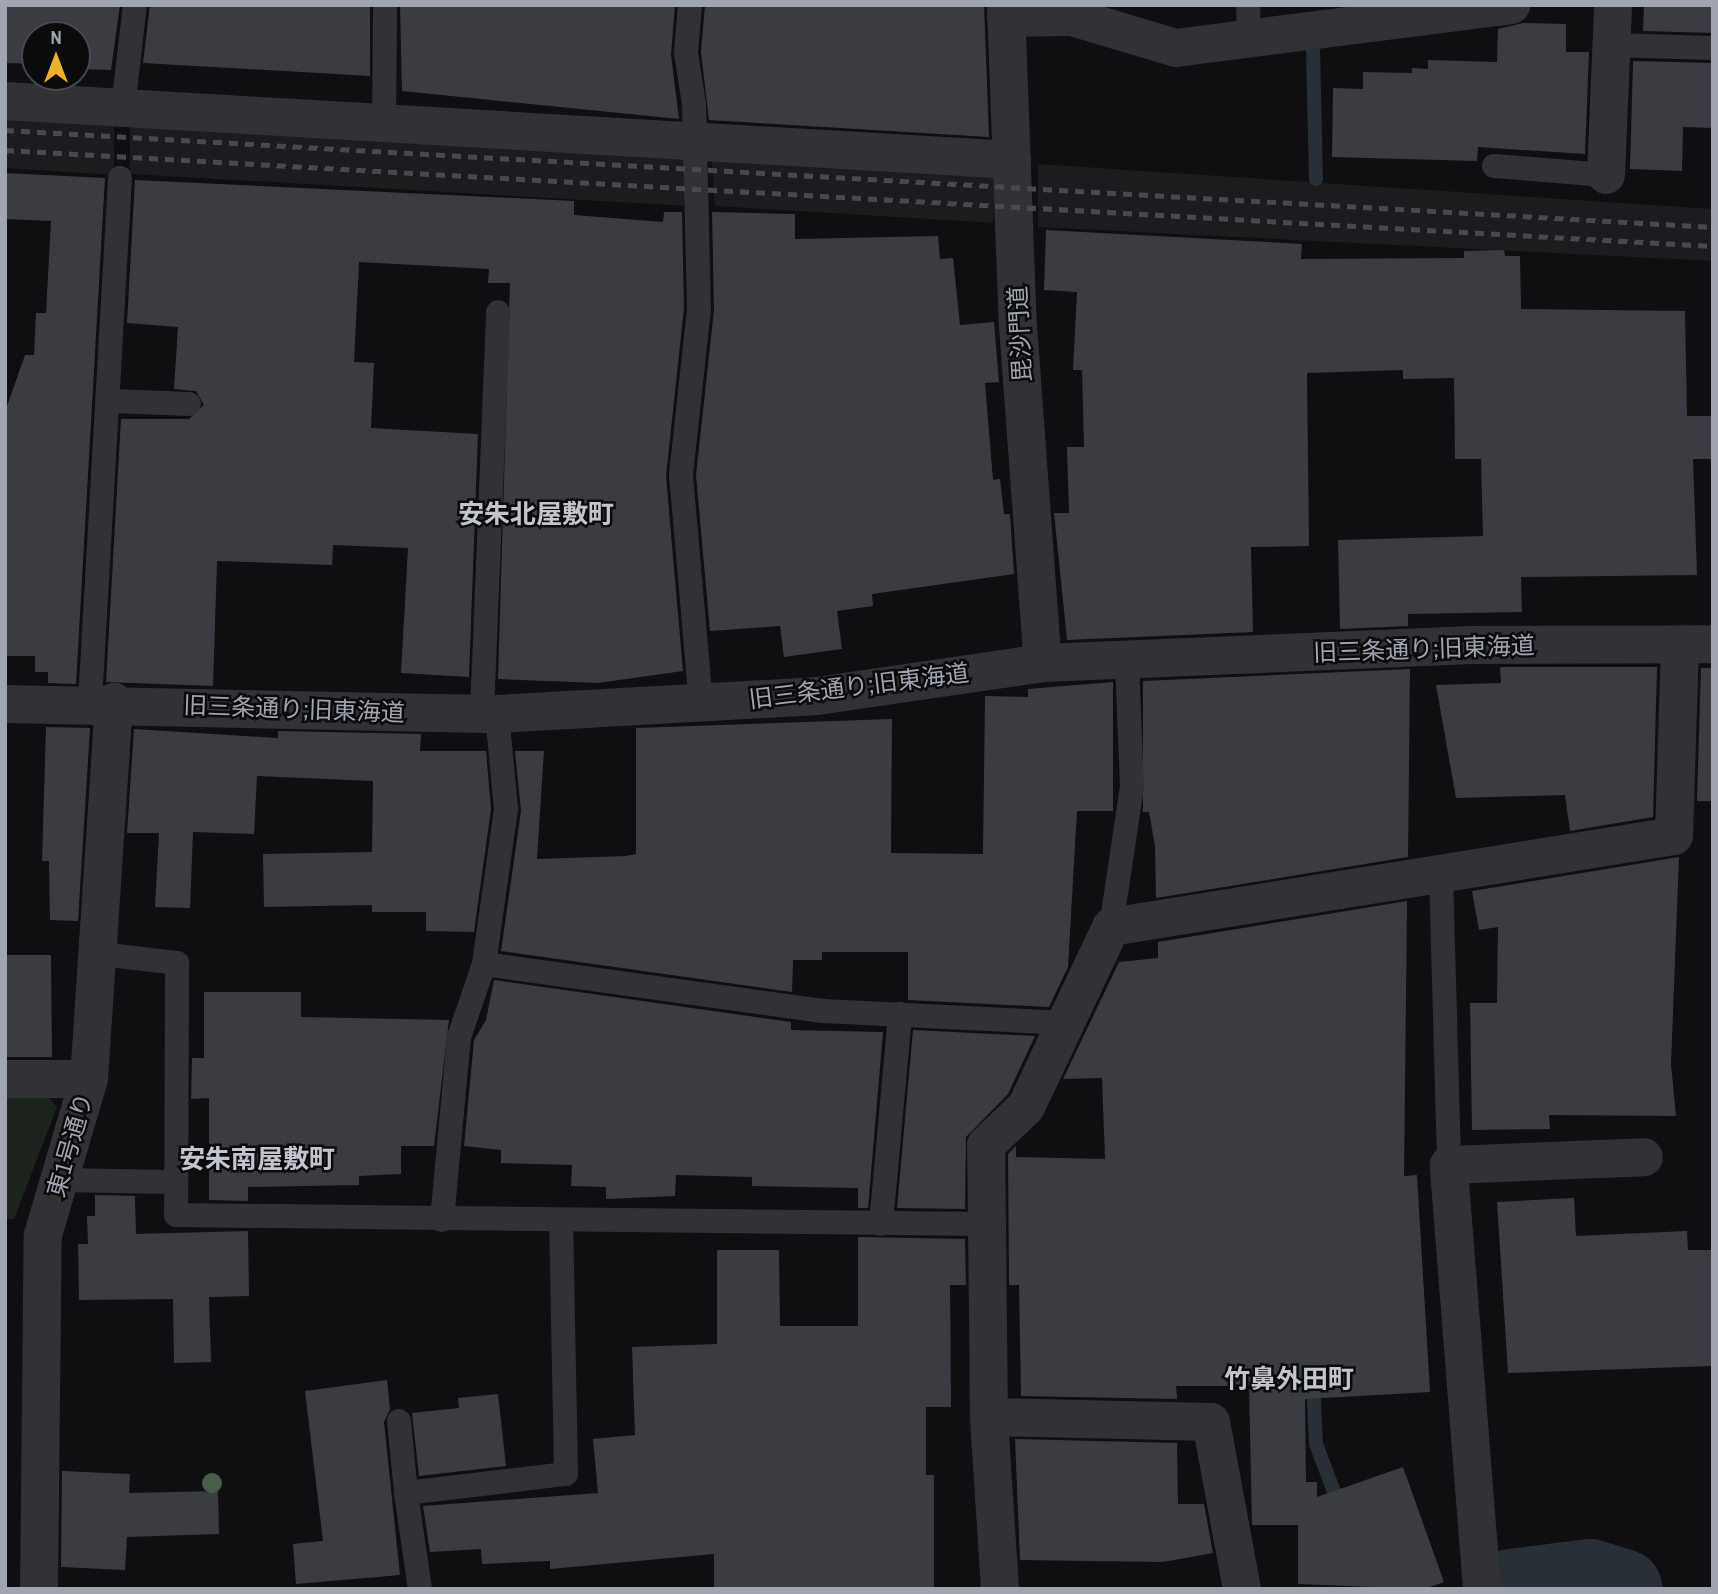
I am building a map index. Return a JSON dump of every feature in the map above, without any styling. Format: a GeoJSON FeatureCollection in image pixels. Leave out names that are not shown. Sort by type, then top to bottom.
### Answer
{"type":"FeatureCollection","features":[{"type":"Feature","properties":{"kind":"street"},"geometry":{"type":"LineString","coordinates":[[1006,12],[1072,16],[1176,48],[1249,22],[1511,5]]}},
{"type":"Feature","properties":{"kind":"street"},"geometry":{"type":"LineString","coordinates":[[1606,175],[1613,5]]}},
{"type":"Feature","properties":{"kind":"street","name":"毘沙門道"},"geometry":{"type":"LineString","coordinates":[[1006,12],[1012,160],[1043,663]]}},
{"type":"Feature","properties":{"kind":"street"},"geometry":{"type":"LineString","coordinates":[[5,101],[384,121],[693,145],[1012,160]]}},
{"type":"Feature","properties":{"kind":"street","name":"旧三条通り;旧東海道"},"geometry":{"type":"LineString","coordinates":[[5,704],[102,702],[489,714],[817,696],[1043,663],[1472,645],[1697,645]]}},
{"type":"Feature","properties":{"kind":"street"},"geometry":{"type":"LineString","coordinates":[[1000,1589],[989,1417],[986,1145],[1026,1107],[1111,927],[1674,836],[1697,645]]}},
{"type":"Feature","properties":{"kind":"street","name":"東1号通り"},"geometry":{"type":"LineString","coordinates":[[39,1589],[43,1235],[89,1079],[101,954],[102,702]]}},
{"type":"Feature","properties":{"kind":"street"},"geometry":{"type":"LineString","coordinates":[[5,1079],[89,1079]]}},
{"type":"Feature","properties":{"kind":"street"},"geometry":{"type":"LineString","coordinates":[[1482,1579],[1449,1166],[1644,1157]]}},
{"type":"Feature","properties":{"kind":"street"},"geometry":{"type":"LineString","coordinates":[[989,1417],[1211,1422],[1242,1589]]}},
{"type":"Feature","properties":{"kind":"lane"},"geometry":{"type":"LineString","coordinates":[[123,108],[135,5]]}},
{"type":"Feature","properties":{"kind":"lane"},"geometry":{"type":"LineString","coordinates":[[384,121],[385,5]]}},
{"type":"Feature","properties":{"kind":"lane"},"geometry":{"type":"LineString","coordinates":[[690,5],[686,53],[692,68],[699,309],[681,475],[701,704]]}},
{"type":"Feature","properties":{"kind":"lane"},"geometry":{"type":"LineString","coordinates":[[1611,45],[1713,48]]}},
{"type":"Feature","properties":{"kind":"lane"},"geometry":{"type":"LineString","coordinates":[[1494,166],[1606,175]]}},
{"type":"Feature","properties":{"kind":"lane"},"geometry":{"type":"LineString","coordinates":[[102,702],[121,178]]}},
{"type":"Feature","properties":{"kind":"lane"},"geometry":{"type":"LineString","coordinates":[[442,1220],[459,1037],[484,964],[506,809],[489,714],[498,312]]}},
{"type":"Feature","properties":{"kind":"lane"},"geometry":{"type":"LineString","coordinates":[[112,401],[189,404]]}},
{"type":"Feature","properties":{"kind":"lane"},"geometry":{"type":"LineString","coordinates":[[1111,927],[1132,787],[1127,660]]}},
{"type":"Feature","properties":{"kind":"lane"},"geometry":{"type":"LineString","coordinates":[[1441,874],[1444,1142],[1449,1166]]}},
{"type":"Feature","properties":{"kind":"lane"},"geometry":{"type":"LineString","coordinates":[[101,954],[177,963],[176,1215],[985,1224]]}},
{"type":"Feature","properties":{"kind":"lane"},"geometry":{"type":"LineString","coordinates":[[484,964],[823,1010],[1067,1023]]}},
{"type":"Feature","properties":{"kind":"lane"},"geometry":{"type":"LineString","coordinates":[[881,1224],[901,1014]]}},
{"type":"Feature","properties":{"kind":"lane"},"geometry":{"type":"LineString","coordinates":[[60,1180],[176,1182]]}},
{"type":"Feature","properties":{"kind":"lane"},"geometry":{"type":"LineString","coordinates":[[406,1493],[566,1474],[561,1220]]}},
{"type":"Feature","properties":{"kind":"lane"},"geometry":{"type":"LineString","coordinates":[[400,1421],[406,1493],[420,1589]]}},
{"type":"Feature","properties":{"kind":"shaded area"},"geometry":{"type":"Polygon","coordinates":[[[5,114],[114,119],[114,175],[5,168],[5,114]]]}},
{"type":"Feature","properties":{"kind":"shaded area"},"geometry":{"type":"Polygon","coordinates":[[[130,122],[684,152],[688,206],[130,174],[130,122]]]}},
{"type":"Feature","properties":{"kind":"shaded area"},"geometry":{"type":"Polygon","coordinates":[[[711,154],[996,167],[993,223],[715,206],[711,154]]]}},
{"type":"Feature","properties":{"kind":"shaded area"},"geometry":{"type":"Polygon","coordinates":[[[1038,164],[1713,209],[1713,261],[1038,227],[1038,164]]]}},
{"type":"Feature","properties":{"kind":"shaded area"},"geometry":{"type":"Polygon","coordinates":[[[43,1092],[57,1107],[14,1219],[5,1219],[5,1093],[43,1092]]]}},
{"type":"Feature","properties":{"kind":"building"},"geometry":{"type":"Polygon","coordinates":[[[5,5],[120,5],[111,70],[91,69],[91,21],[21,21],[21,64],[5,63],[5,5]]]}},
{"type":"Feature","properties":{"kind":"building"},"geometry":{"type":"Polygon","coordinates":[[[150,5],[370,5],[370,76],[143,63],[150,5]]]}},
{"type":"Feature","properties":{"kind":"building"},"geometry":{"type":"Polygon","coordinates":[[[400,5],[675,5],[671,55],[679,119],[402,91],[400,5]]]}},
{"type":"Feature","properties":{"kind":"building"},"geometry":{"type":"Polygon","coordinates":[[[705,5],[984,5],[989,137],[709,120],[701,52],[705,5]]]}},
{"type":"Feature","properties":{"kind":"building"},"geometry":{"type":"Polygon","coordinates":[[[1644,5],[1713,5],[1713,33],[1643,31],[1644,5]]]}},
{"type":"Feature","properties":{"kind":"building"},"geometry":{"type":"Polygon","coordinates":[[[1523,23],[1566,24],[1566,52],[1589,52],[1585,154],[1478,147],[1477,161],[1332,157],[1333,88],[1363,89],[1363,72],[1412,73],[1412,68],[1428,69],[1428,60],[1497,62],[1498,29],[1523,23]]]}},
{"type":"Feature","properties":{"kind":"building"},"geometry":{"type":"Polygon","coordinates":[[[1633,61],[1713,63],[1713,128],[1683,127],[1682,171],[1630,169],[1633,61]]]}},
{"type":"Feature","properties":{"kind":"building"},"geometry":{"type":"Polygon","coordinates":[[[5,173],[105,178],[76,684],[48,683],[48,672],[35,672],[35,656],[5,656],[5,412],[25,355],[34,355],[36,313],[46,313],[51,221],[5,219],[5,173]]]}},
{"type":"Feature","properties":{"kind":"building"},"geometry":{"type":"Polygon","coordinates":[[[135,180],[574,201],[574,215],[663,222],[664,212],[682,212],[684,308],[666,476],[683,671],[598,683],[498,679],[510,283],[488,283],[489,269],[359,262],[354,362],[374,363],[371,428],[478,434],[469,677],[401,673],[408,548],[333,545],[332,565],[217,561],[213,686],[106,682],[121,419],[189,419],[204,405],[196,391],[174,389],[178,327],[127,323],[135,180]]]}},
{"type":"Feature","properties":{"kind":"building"},"geometry":{"type":"Polygon","coordinates":[[[712,212],[795,214],[795,239],[938,236],[940,259],[953,258],[960,325],[994,322],[999,382],[985,383],[993,480],[1000,479],[1004,514],[1010,514],[1014,574],[872,594],[873,606],[837,611],[842,649],[784,657],[780,626],[710,631],[696,475],[714,310],[712,212]]]}},
{"type":"Feature","properties":{"kind":"building"},"geometry":{"type":"Polygon","coordinates":[[[1046,230],[1302,244],[1301,259],[1464,258],[1464,251],[1504,250],[1505,256],[1520,256],[1521,309],[1685,311],[1687,416],[1713,416],[1713,459],[1693,459],[1697,575],[1521,577],[1522,612],[1408,614],[1408,626],[1340,629],[1338,540],[1483,536],[1481,459],[1455,459],[1454,378],[1403,379],[1403,370],[1307,373],[1309,546],[1251,547],[1253,632],[1067,640],[1054,513],[1069,513],[1067,447],[1084,447],[1082,370],[1073,370],[1077,292],[1044,290],[1046,230]]]}},
{"type":"Feature","properties":{"kind":"building"},"geometry":{"type":"Polygon","coordinates":[[[1500,667],[1657,667],[1653,817],[1570,831],[1565,795],[1456,798],[1436,685],[1501,683],[1500,667]]]}},
{"type":"Feature","properties":{"kind":"building"},"geometry":{"type":"Polygon","coordinates":[[[1701,668],[1713,668],[1713,801],[1697,801],[1701,668]]]}},
{"type":"Feature","properties":{"kind":"building"},"geometry":{"type":"Polygon","coordinates":[[[1410,669],[1408,857],[1156,898],[1155,846],[1149,812],[1143,812],[1143,681],[1410,669]]]}},
{"type":"Feature","properties":{"kind":"building"},"geometry":{"type":"Polygon","coordinates":[[[1113,682],[1113,811],[1077,811],[1068,967],[1049,1007],[908,1000],[908,952],[822,952],[822,960],[793,960],[792,992],[501,951],[521,811],[515,751],[544,751],[537,859],[626,856],[636,854],[636,728],[892,719],[891,853],[983,854],[985,696],[1028,697],[1028,689],[1113,682]]]}},
{"type":"Feature","properties":{"kind":"building"},"geometry":{"type":"Polygon","coordinates":[[[46,727],[90,728],[78,921],[50,920],[49,861],[42,861],[46,727]]]}},
{"type":"Feature","properties":{"kind":"building"},"geometry":{"type":"Polygon","coordinates":[[[134,729],[278,738],[278,731],[421,734],[420,751],[486,751],[491,809],[474,932],[426,931],[426,912],[372,912],[372,905],[264,907],[263,854],[372,852],[373,781],[257,776],[254,834],[193,832],[190,908],[155,907],[159,833],[127,833],[134,729]]]}},
{"type":"Feature","properties":{"kind":"building"},"geometry":{"type":"Polygon","coordinates":[[[1679,857],[1671,1064],[1676,1116],[1549,1115],[1550,1129],[1472,1130],[1470,1003],[1497,1003],[1498,927],[1479,930],[1472,891],[1679,857]]]}},
{"type":"Feature","properties":{"kind":"building"},"geometry":{"type":"Polygon","coordinates":[[[1407,901],[1404,1176],[1417,1175],[1430,1392],[1305,1399],[1306,1482],[1317,1482],[1317,1497],[1403,1467],[1444,1582],[1424,1589],[1298,1584],[1298,1525],[1252,1525],[1249,1386],[1176,1386],[1177,1399],[1021,1396],[1019,1285],[1009,1285],[1008,1154],[1016,1146],[1016,1157],[1105,1159],[1102,1078],[1063,1079],[1119,962],[1158,958],[1158,942],[1407,901]]]}},
{"type":"Feature","properties":{"kind":"building"},"geometry":{"type":"Polygon","coordinates":[[[5,955],[51,955],[52,1057],[5,1057],[5,955]]]}},
{"type":"Feature","properties":{"kind":"building"},"geometry":{"type":"Polygon","coordinates":[[[494,980],[791,1022],[791,1030],[883,1032],[868,1208],[858,1208],[858,1188],[752,1186],[752,1177],[676,1175],[675,1196],[606,1199],[606,1187],[571,1186],[572,1165],[501,1163],[501,1150],[464,1146],[474,1040],[486,1020],[494,980]]]}},
{"type":"Feature","properties":{"kind":"building"},"geometry":{"type":"Polygon","coordinates":[[[204,992],[301,992],[301,1017],[449,1020],[434,1146],[401,1146],[401,1174],[359,1176],[359,1185],[248,1187],[248,1201],[209,1200],[209,1098],[191,1099],[192,1058],[204,1058],[204,992]]]}},
{"type":"Feature","properties":{"kind":"building"},"geometry":{"type":"Polygon","coordinates":[[[913,1030],[1035,1036],[1008,1094],[966,1137],[965,1209],[897,1208],[913,1030]]]}},
{"type":"Feature","properties":{"kind":"building"},"geometry":{"type":"Polygon","coordinates":[[[95,1195],[135,1196],[136,1234],[248,1231],[249,1296],[209,1297],[211,1362],[174,1363],[173,1299],[79,1300],[78,1244],[88,1244],[87,1216],[95,1216],[95,1195]]]}},
{"type":"Feature","properties":{"kind":"building"},"geometry":{"type":"Polygon","coordinates":[[[1574,1198],[1576,1236],[1687,1231],[1688,1250],[1713,1250],[1713,1366],[1508,1373],[1497,1202],[1574,1198]]]}},
{"type":"Feature","properties":{"kind":"building"},"geometry":{"type":"Polygon","coordinates":[[[858,1237],[965,1239],[966,1285],[950,1285],[951,1407],[926,1407],[926,1475],[934,1475],[934,1589],[714,1589],[714,1554],[550,1569],[550,1561],[482,1564],[481,1549],[430,1552],[423,1506],[598,1493],[593,1439],[635,1435],[632,1347],[717,1344],[717,1250],[779,1250],[780,1326],[858,1326],[858,1237]]]}},
{"type":"Feature","properties":{"kind":"building"},"geometry":{"type":"Polygon","coordinates":[[[387,1380],[390,1409],[384,1422],[400,1575],[296,1584],[293,1544],[323,1541],[305,1391],[387,1380]]]}},
{"type":"Feature","properties":{"kind":"building"},"geometry":{"type":"Polygon","coordinates":[[[498,1394],[506,1466],[419,1476],[412,1413],[459,1408],[458,1398],[498,1394]]]}},
{"type":"Feature","properties":{"kind":"building"},"geometry":{"type":"Polygon","coordinates":[[[1015,1439],[1177,1443],[1178,1504],[1204,1504],[1213,1553],[1163,1562],[1020,1560],[1015,1439]]]}},
{"type":"Feature","properties":{"kind":"building"},"geometry":{"type":"Polygon","coordinates":[[[62,1471],[130,1474],[129,1493],[218,1491],[219,1534],[127,1537],[125,1570],[61,1567],[62,1471]]]}},
{"type":"Feature","properties":{"kind":"waterway"},"geometry":{"type":"LineString","coordinates":[[1313,49],[1316,179]]}},
{"type":"Feature","properties":{"kind":"waterway"},"geometry":{"type":"LineString","coordinates":[[1313,1382],[1316,1444],[1340,1508]]}},
{"type":"Feature","properties":{"kind":"waterway"},"geometry":{"type":"LineString","coordinates":[[1511,1589],[1590,1579],[1622,1589]]}},
{"type":"Feature","properties":{"kind":"railway"},"geometry":{"type":"LineString","coordinates":[[5,130],[1713,227]]}},
{"type":"Feature","properties":{"kind":"railway"},"geometry":{"type":"LineString","coordinates":[[5,150],[1713,246]]}},
{"type":"Feature","properties":{"kind":"district","name":"安朱北屋敷町"},"geometry":{"type":"Point","coordinates":[536,514]}},
{"type":"Feature","properties":{"kind":"district","name":"安朱南屋敷町"},"geometry":{"type":"Point","coordinates":[257,1159]}},
{"type":"Feature","properties":{"kind":"district","name":"竹鼻外田町"},"geometry":{"type":"Point","coordinates":[1289,1379]}}]}
